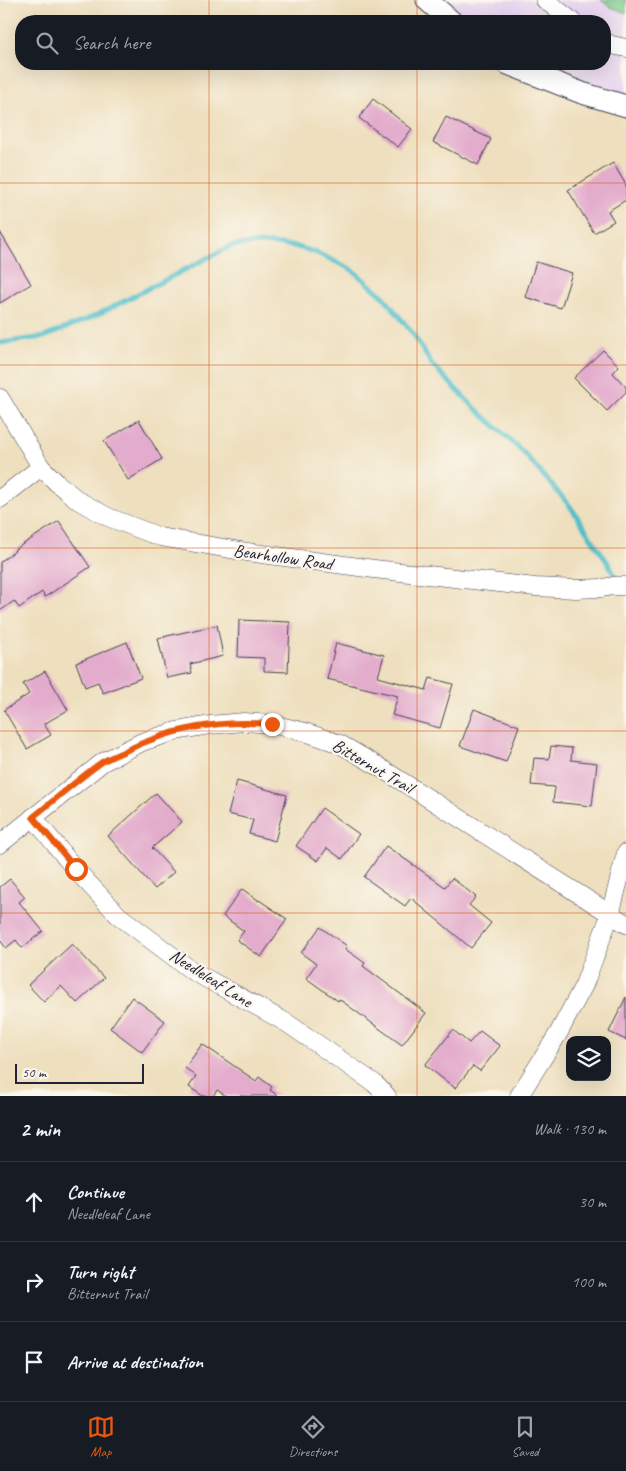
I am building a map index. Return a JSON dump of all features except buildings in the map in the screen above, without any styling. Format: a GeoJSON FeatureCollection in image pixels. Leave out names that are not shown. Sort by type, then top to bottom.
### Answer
{"type":"FeatureCollection","features":[{"type":"Feature","properties":{"kind":"street"},"geometry":{"type":"LineString","coordinates":[[427,0],[444,15]]}},
{"type":"Feature","properties":{"kind":"street"},"geometry":{"type":"LineString","coordinates":[[545,0],[564,15]]}},
{"type":"Feature","properties":{"kind":"street"},"geometry":{"type":"LineString","coordinates":[[611,45],[626,48]]}},
{"type":"Feature","properties":{"kind":"street"},"geometry":{"type":"LineString","coordinates":[[523,70],[582,93],[626,106]]}},
{"type":"Feature","properties":{"kind":"street","name":"Bearhollow Road"},"geometry":{"type":"LineString","coordinates":[[0,398],[41,467],[57,483],[80,501],[108,517],[160,537],[247,552],[335,564],[535,587],[576,589],[626,586]]}},
{"type":"Feature","properties":{"kind":"street"},"geometry":{"type":"LineString","coordinates":[[0,499],[41,467]]}},
{"type":"Feature","properties":{"kind":"street","name":"Bitternut Trail"},"geometry":{"type":"LineString","coordinates":[[0,844],[103,762],[142,742],[176,731],[210,725],[244,722],[272,724],[305,732],[340,744],[626,924]]}},
{"type":"Feature","properties":{"kind":"street","name":"Needleleaf Lane"},"geometry":{"type":"LineString","coordinates":[[33,817],[76,869],[118,914],[191,970],[287,1023],[374,1083],[388,1096]]}},
{"type":"Feature","properties":{"kind":"street"},"geometry":{"type":"LineString","coordinates":[[519,1096],[558,1034],[584,985],[610,915],[626,853]]}},
{"type":"Feature","properties":{"kind":"shaded area"},"geometry":{"type":"Polygon","coordinates":[[[427,0],[626,0],[626,106],[525,70],[611,70],[611,15],[444,15],[427,0]]]}},
{"type":"Feature","properties":{"kind":"green space"},"geometry":{"type":"Polygon","coordinates":[[[601,0],[626,0],[626,13],[611,7],[601,0]]]}},
{"type":"Feature","properties":{"kind":"waterway"},"geometry":{"type":"LineString","coordinates":[[0,343],[44,337],[95,316],[231,246],[260,243],[294,246],[317,253],[351,269],[384,297],[413,334],[432,365],[522,451],[570,506],[610,566],[618,583]]}},
{"type":"Feature","properties":{"kind":"route"},"geometry":{"type":"LineString","coordinates":[[76,869],[33,817],[103,762],[142,742],[176,731],[244,722],[272,724]]}}]}
